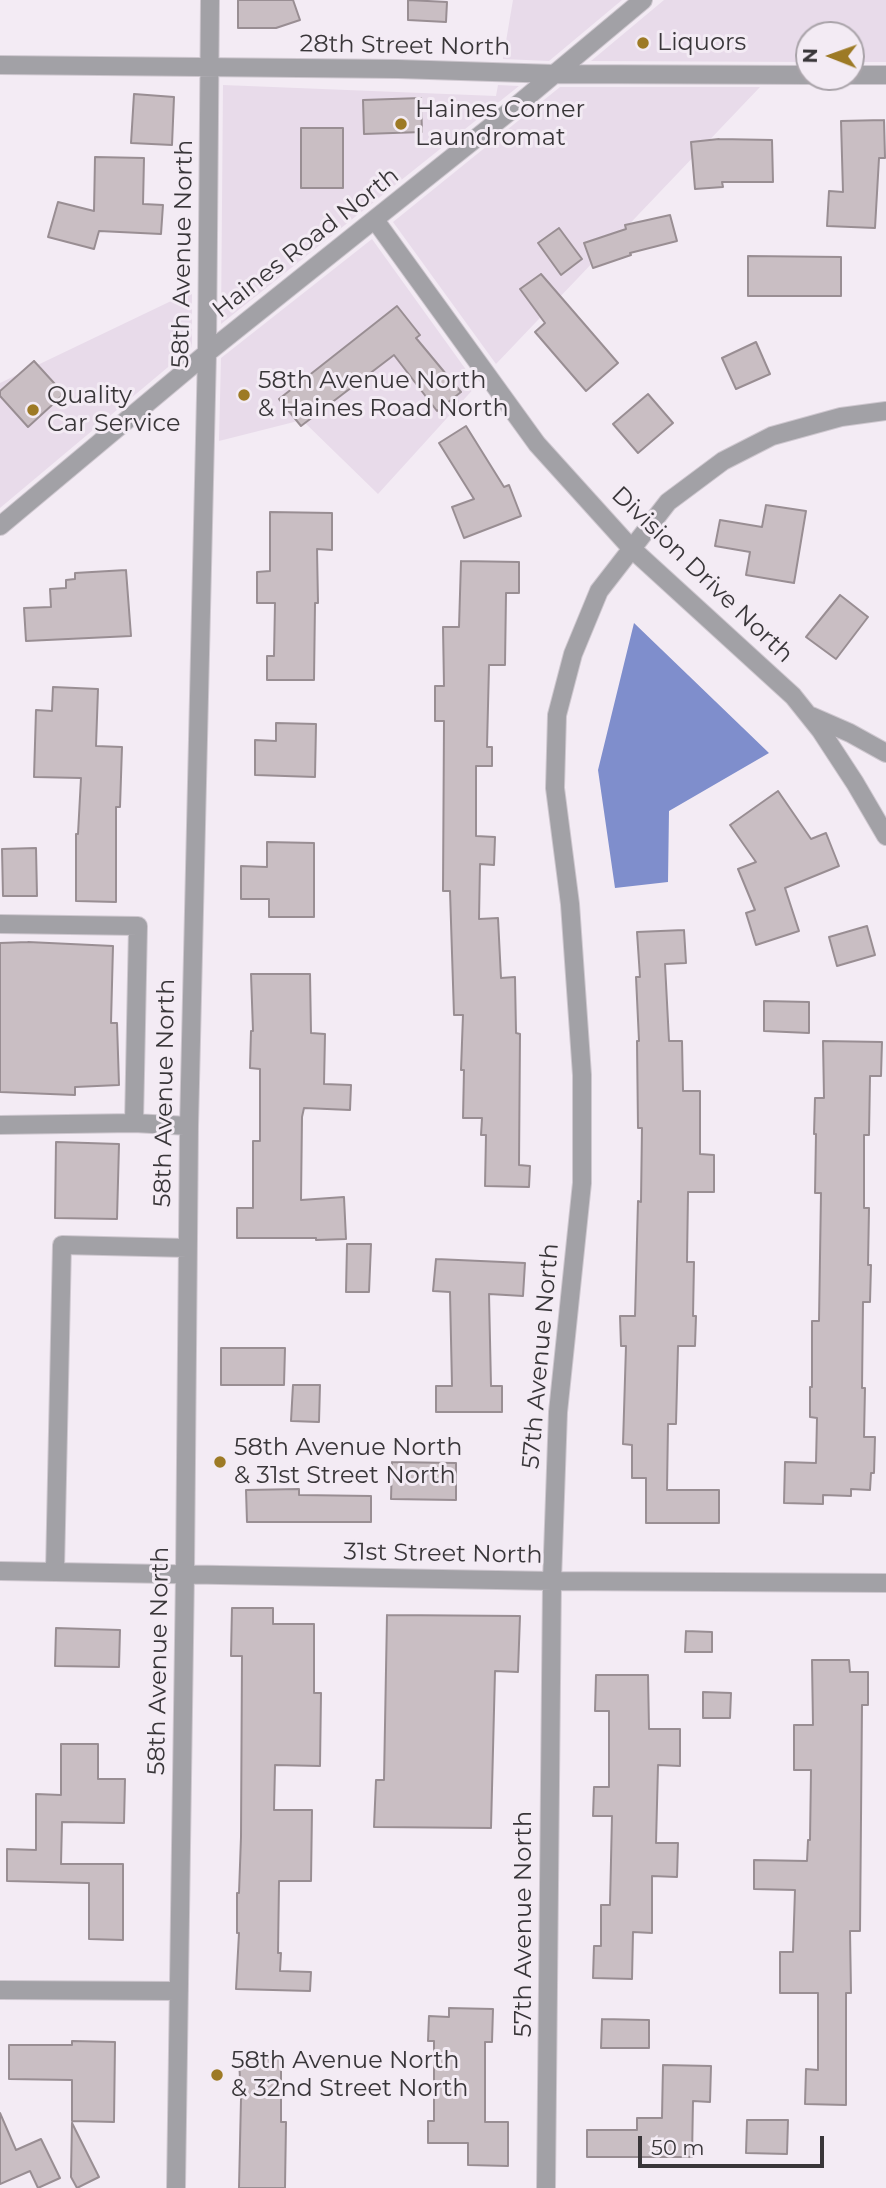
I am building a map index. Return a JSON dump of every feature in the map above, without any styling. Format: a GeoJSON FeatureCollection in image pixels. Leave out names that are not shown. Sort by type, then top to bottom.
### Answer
{"type":"FeatureCollection","features":[{"type":"Feature","properties":{"kind":"street","name":"58th Avenue North"},"geometry":{"type":"LineString","coordinates":[[176,2188],[188,1126],[206,353],[210,0]]}},
{"type":"Feature","properties":{"kind":"street","name":"Haines Road North"},"geometry":{"type":"LineString","coordinates":[[0,526],[206,353],[375,220],[643,0]]}},
{"type":"Feature","properties":{"kind":"street","name":"28th Street North"},"geometry":{"type":"LineString","coordinates":[[0,65],[795,75]]}},
{"type":"Feature","properties":{"kind":"street"},"geometry":{"type":"LineString","coordinates":[[865,75],[886,75]]}},
{"type":"Feature","properties":{"kind":"street","name":"Division Drive North"},"geometry":{"type":"LineString","coordinates":[[375,220],[537,444],[631,548],[793,696],[855,783],[886,836]]}},
{"type":"Feature","properties":{"kind":"street","name":"57th Avenue North"},"geometry":{"type":"LineString","coordinates":[[546,2188],[552,1581],[558,1412],[582,1183],[582,1075],[570,904],[555,788],[557,715],[573,654],[598,592],[668,502],[723,461],[772,436],[841,417],[886,411]]}},
{"type":"Feature","properties":{"kind":"street"},"geometry":{"type":"LineString","coordinates":[[809,716],[850,733],[886,753]]}},
{"type":"Feature","properties":{"kind":"street"},"geometry":{"type":"LineString","coordinates":[[0,925],[138,926],[134,1123]]}},
{"type":"Feature","properties":{"kind":"street"},"geometry":{"type":"LineString","coordinates":[[0,1125],[134,1123],[188,1126]]}},
{"type":"Feature","properties":{"kind":"street"},"geometry":{"type":"LineString","coordinates":[[55,1571],[62,1245],[187,1248]]}},
{"type":"Feature","properties":{"kind":"street","name":"31st Street North"},"geometry":{"type":"LineString","coordinates":[[0,1571],[552,1581],[886,1583]]}},
{"type":"Feature","properties":{"kind":"street"},"geometry":{"type":"LineString","coordinates":[[0,1990],[179,1991]]}},
{"type":"Feature","properties":{"kind":"shaded area"},"geometry":{"type":"Polygon","coordinates":[[[513,0],[622,0],[549,61],[503,59],[513,0]]]}},
{"type":"Feature","properties":{"kind":"shaded area"},"geometry":{"type":"Polygon","coordinates":[[[664,0],[886,0],[886,62],[865,62],[865,21],[795,21],[795,62],[591,61],[664,0]]]}},
{"type":"Feature","properties":{"kind":"shaded area"},"geometry":{"type":"Polygon","coordinates":[[[223,85],[496,96],[498,85],[519,86],[221,324],[223,85]]]}},
{"type":"Feature","properties":{"kind":"shaded area"},"geometry":{"type":"Polygon","coordinates":[[[560,87],[760,87],[496,364],[393,222],[560,87]]]}},
{"type":"Feature","properties":{"kind":"shaded area"},"geometry":{"type":"Polygon","coordinates":[[[372,239],[477,385],[378,494],[302,420],[219,441],[221,358],[372,239]]]}},
{"type":"Feature","properties":{"kind":"shaded area"},"geometry":{"type":"Polygon","coordinates":[[[192,291],[192,347],[0,508],[0,383],[192,291]]]}},
{"type":"Feature","properties":{"kind":"water"},"geometry":{"type":"Polygon","coordinates":[[[634,623],[769,753],[669,811],[668,882],[615,888],[598,770],[634,623]]]}},
{"type":"Feature","properties":{"kind":"building"},"geometry":{"type":"Polygon","coordinates":[[[238,0],[293,0],[300,20],[276,28],[238,28],[238,0]]]}},
{"type":"Feature","properties":{"kind":"building"},"geometry":{"type":"Polygon","coordinates":[[[408,0],[447,2],[446,22],[408,20],[408,0]]]}},
{"type":"Feature","properties":{"kind":"building"},"geometry":{"type":"Polygon","coordinates":[[[134,94],[174,97],[172,145],[131,143],[134,94]]]}},
{"type":"Feature","properties":{"kind":"building"},"geometry":{"type":"Polygon","coordinates":[[[421,98],[422,132],[364,134],[363,100],[421,98]]]}},
{"type":"Feature","properties":{"kind":"building"},"geometry":{"type":"Polygon","coordinates":[[[884,120],[885,158],[879,158],[875,228],[827,226],[829,191],[843,192],[841,121],[884,120]]]}},
{"type":"Feature","properties":{"kind":"building"},"geometry":{"type":"Polygon","coordinates":[[[301,128],[343,128],[343,188],[301,188],[301,128]]]}},
{"type":"Feature","properties":{"kind":"building"},"geometry":{"type":"Polygon","coordinates":[[[719,139],[772,140],[773,182],[722,182],[723,187],[695,189],[691,142],[719,139]]]}},
{"type":"Feature","properties":{"kind":"building"},"geometry":{"type":"Polygon","coordinates":[[[95,157],[144,158],[143,204],[163,205],[161,234],[99,231],[94,249],[48,237],[58,202],[94,211],[95,157]]]}},
{"type":"Feature","properties":{"kind":"building"},"geometry":{"type":"Polygon","coordinates":[[[670,215],[677,241],[630,253],[631,255],[593,268],[584,243],[626,229],[625,225],[670,215]]]}},
{"type":"Feature","properties":{"kind":"building"},"geometry":{"type":"Polygon","coordinates":[[[559,228],[582,259],[561,275],[538,243],[559,228]]]}},
{"type":"Feature","properties":{"kind":"building"},"geometry":{"type":"Polygon","coordinates":[[[748,256],[841,257],[841,296],[748,296],[748,256]]]}},
{"type":"Feature","properties":{"kind":"building"},"geometry":{"type":"Polygon","coordinates":[[[541,274],[618,363],[586,391],[535,332],[545,323],[520,289],[541,274]]]}},
{"type":"Feature","properties":{"kind":"building"},"geometry":{"type":"Polygon","coordinates":[[[397,306],[420,335],[416,338],[461,392],[437,411],[394,355],[301,426],[279,399],[397,306]]]}},
{"type":"Feature","properties":{"kind":"building"},"geometry":{"type":"Polygon","coordinates":[[[756,342],[770,374],[736,389],[722,358],[756,342]]]}},
{"type":"Feature","properties":{"kind":"building"},"geometry":{"type":"Polygon","coordinates":[[[34,361],[64,394],[28,427],[0,396],[0,391],[34,361]]]}},
{"type":"Feature","properties":{"kind":"building"},"geometry":{"type":"Polygon","coordinates":[[[648,394],[673,423],[638,453],[613,424],[648,394]]]}},
{"type":"Feature","properties":{"kind":"building"},"geometry":{"type":"Polygon","coordinates":[[[466,426],[504,487],[509,485],[521,516],[464,538],[452,507],[474,499],[439,443],[466,426]]]}},
{"type":"Feature","properties":{"kind":"building"},"geometry":{"type":"Polygon","coordinates":[[[766,505],[806,511],[794,583],[746,575],[750,552],[715,546],[720,520],[762,527],[766,505]]]}},
{"type":"Feature","properties":{"kind":"building"},"geometry":{"type":"Polygon","coordinates":[[[270,512],[332,513],[332,550],[317,549],[318,603],[315,603],[314,680],[267,680],[267,656],[274,656],[275,603],[257,603],[257,572],[270,571],[270,512]]]}},
{"type":"Feature","properties":{"kind":"building"},"geometry":{"type":"Polygon","coordinates":[[[461,561],[519,562],[519,593],[506,593],[505,665],[489,665],[487,747],[492,747],[492,766],[476,766],[476,836],[495,837],[494,865],[480,864],[479,919],[498,918],[501,978],[515,977],[516,1033],[520,1034],[519,1165],[530,1166],[529,1187],[485,1186],[486,1135],[481,1135],[482,1118],[463,1118],[463,1015],[454,1015],[450,891],[443,891],[444,721],[435,721],[435,686],[444,686],[443,627],[459,627],[461,561]]]}},
{"type":"Feature","properties":{"kind":"building"},"geometry":{"type":"Polygon","coordinates":[[[126,570],[131,636],[26,641],[24,608],[51,607],[50,589],[66,588],[66,580],[75,579],[75,573],[126,570]]]}},
{"type":"Feature","properties":{"kind":"building"},"geometry":{"type":"Polygon","coordinates":[[[840,595],[868,617],[836,659],[806,637],[840,595]]]}},
{"type":"Feature","properties":{"kind":"building"},"geometry":{"type":"Polygon","coordinates":[[[53,687],[98,689],[96,746],[122,747],[120,807],[116,807],[116,902],[76,901],[76,834],[81,778],[34,777],[36,710],[52,711],[53,687]]]}},
{"type":"Feature","properties":{"kind":"building"},"geometry":{"type":"Polygon","coordinates":[[[276,723],[316,724],[315,777],[255,775],[255,740],[276,741],[276,723]]]}},
{"type":"Feature","properties":{"kind":"building"},"geometry":{"type":"Polygon","coordinates":[[[778,791],[811,839],[826,833],[839,866],[785,888],[799,931],[756,945],[746,913],[755,910],[738,869],[756,862],[730,825],[778,791]]]}},
{"type":"Feature","properties":{"kind":"building"},"geometry":{"type":"Polygon","coordinates":[[[267,842],[314,843],[314,917],[269,917],[269,899],[241,899],[241,866],[267,867],[267,842]]]}},
{"type":"Feature","properties":{"kind":"building"},"geometry":{"type":"Polygon","coordinates":[[[36,848],[37,896],[3,896],[2,849],[36,848]]]}},
{"type":"Feature","properties":{"kind":"building"},"geometry":{"type":"Polygon","coordinates":[[[867,926],[875,955],[837,966],[829,937],[867,926]]]}},
{"type":"Feature","properties":{"kind":"building"},"geometry":{"type":"Polygon","coordinates":[[[684,930],[686,963],[665,964],[669,1041],[682,1041],[683,1091],[700,1091],[700,1154],[714,1155],[714,1192],[688,1192],[687,1262],[694,1262],[695,1346],[678,1346],[676,1424],[668,1424],[667,1490],[719,1490],[719,1523],[646,1523],[646,1478],[632,1478],[632,1445],[623,1444],[626,1346],[621,1346],[620,1316],[635,1316],[638,1201],[641,1202],[642,1128],[638,1128],[639,1041],[636,977],[640,977],[637,932],[684,930]]]}},
{"type":"Feature","properties":{"kind":"building"},"geometry":{"type":"Polygon","coordinates":[[[0,943],[113,946],[111,1023],[117,1023],[119,1085],[75,1087],[75,1095],[0,1092],[0,943]]]}},
{"type":"Feature","properties":{"kind":"building"},"geometry":{"type":"Polygon","coordinates":[[[251,974],[310,974],[311,1033],[325,1034],[324,1084],[351,1085],[350,1110],[304,1108],[302,1117],[301,1200],[344,1197],[346,1239],[237,1238],[237,1208],[253,1208],[253,1141],[260,1141],[260,1069],[250,1068],[253,1031],[251,974]]]}},
{"type":"Feature","properties":{"kind":"building"},"geometry":{"type":"Polygon","coordinates":[[[764,1001],[809,1002],[809,1033],[764,1031],[764,1001]]]}},
{"type":"Feature","properties":{"kind":"building"},"geometry":{"type":"Polygon","coordinates":[[[823,1041],[882,1042],[881,1076],[870,1076],[869,1135],[864,1135],[864,1208],[869,1208],[868,1265],[871,1265],[870,1302],[863,1302],[862,1388],[865,1388],[864,1437],[875,1437],[874,1473],[871,1473],[870,1490],[851,1489],[851,1496],[823,1495],[823,1504],[784,1503],[785,1462],[816,1463],[817,1418],[810,1417],[810,1387],[812,1321],[819,1321],[821,1193],[815,1193],[814,1134],[815,1098],[824,1098],[823,1041]]]}},
{"type":"Feature","properties":{"kind":"building"},"geometry":{"type":"Polygon","coordinates":[[[56,1142],[119,1144],[117,1219],[55,1218],[56,1142]]]}},
{"type":"Feature","properties":{"kind":"building"},"geometry":{"type":"Polygon","coordinates":[[[347,1244],[371,1244],[369,1292],[346,1292],[347,1244]]]}},
{"type":"Feature","properties":{"kind":"building"},"geometry":{"type":"Polygon","coordinates":[[[436,1259],[525,1263],[523,1296],[489,1294],[491,1386],[502,1386],[502,1412],[436,1412],[436,1386],[452,1386],[450,1292],[433,1291],[436,1259]]]}},
{"type":"Feature","properties":{"kind":"building"},"geometry":{"type":"Polygon","coordinates":[[[221,1348],[285,1348],[284,1385],[221,1385],[221,1348]]]}},
{"type":"Feature","properties":{"kind":"building"},"geometry":{"type":"Polygon","coordinates":[[[293,1385],[320,1385],[319,1422],[291,1421],[293,1385]]]}},
{"type":"Feature","properties":{"kind":"building"},"geometry":{"type":"Polygon","coordinates":[[[392,1462],[456,1463],[456,1500],[391,1499],[392,1462]]]}},
{"type":"Feature","properties":{"kind":"building"},"geometry":{"type":"Polygon","coordinates":[[[299,1489],[299,1495],[371,1496],[371,1522],[247,1522],[246,1490],[299,1489]]]}},
{"type":"Feature","properties":{"kind":"building"},"geometry":{"type":"Polygon","coordinates":[[[232,1608],[273,1608],[273,1624],[314,1624],[314,1693],[321,1693],[320,1766],[275,1765],[274,1810],[312,1810],[311,1881],[279,1881],[278,1953],[281,1953],[280,1971],[311,1972],[310,1991],[236,1989],[239,1933],[237,1893],[241,1837],[242,1656],[231,1656],[232,1608]]]}},
{"type":"Feature","properties":{"kind":"building"},"geometry":{"type":"Polygon","coordinates":[[[387,1615],[520,1616],[518,1672],[495,1671],[491,1828],[374,1827],[376,1780],[384,1780],[387,1615]]]}},
{"type":"Feature","properties":{"kind":"building"},"geometry":{"type":"Polygon","coordinates":[[[56,1628],[120,1630],[119,1667],[55,1666],[56,1628]]]}},
{"type":"Feature","properties":{"kind":"building"},"geometry":{"type":"Polygon","coordinates":[[[686,1631],[712,1632],[712,1652],[685,1652],[686,1631]]]}},
{"type":"Feature","properties":{"kind":"building"},"geometry":{"type":"Polygon","coordinates":[[[812,1660],[849,1660],[850,1672],[868,1672],[868,1705],[862,1705],[860,1931],[850,1931],[851,1993],[846,1993],[846,2105],[805,2104],[806,2069],[818,2070],[818,1993],[780,1993],[780,1952],[793,1952],[795,1890],[754,1889],[754,1860],[807,1861],[811,1770],[794,1770],[794,1725],[813,1725],[812,1660]]]}},
{"type":"Feature","properties":{"kind":"building"},"geometry":{"type":"Polygon","coordinates":[[[596,1675],[648,1675],[649,1729],[680,1729],[680,1766],[658,1765],[656,1843],[678,1843],[677,1877],[652,1876],[652,1933],[633,1932],[632,1979],[593,1978],[594,1946],[601,1946],[601,1905],[610,1905],[612,1816],[593,1816],[594,1787],[609,1787],[609,1711],[595,1711],[596,1675]]]}},
{"type":"Feature","properties":{"kind":"building"},"geometry":{"type":"Polygon","coordinates":[[[703,1692],[731,1693],[730,1718],[703,1718],[703,1692]]]}},
{"type":"Feature","properties":{"kind":"building"},"geometry":{"type":"Polygon","coordinates":[[[61,1744],[98,1744],[98,1779],[125,1779],[124,1823],[62,1822],[61,1864],[123,1864],[123,1940],[89,1939],[89,1883],[7,1881],[7,1849],[36,1850],[36,1794],[61,1795],[61,1744]]]}},
{"type":"Feature","properties":{"kind":"building"},"geometry":{"type":"Polygon","coordinates":[[[449,2008],[493,2009],[492,2042],[485,2042],[485,2122],[508,2122],[508,2166],[468,2165],[468,2143],[428,2143],[428,2121],[434,2121],[434,2041],[428,2041],[429,2016],[449,2017],[449,2008]]]}},
{"type":"Feature","properties":{"kind":"building"},"geometry":{"type":"Polygon","coordinates":[[[602,2019],[649,2020],[649,2048],[601,2048],[602,2019]]]}},
{"type":"Feature","properties":{"kind":"building"},"geometry":{"type":"Polygon","coordinates":[[[72,2041],[115,2042],[114,2122],[72,2121],[72,2080],[9,2079],[9,2045],[72,2045],[72,2041]]]}},
{"type":"Feature","properties":{"kind":"building"},"geometry":{"type":"Polygon","coordinates":[[[239,2059],[281,2059],[281,2122],[286,2122],[285,2188],[239,2188],[239,2059]]]}},
{"type":"Feature","properties":{"kind":"building"},"geometry":{"type":"Polygon","coordinates":[[[663,2065],[711,2066],[710,2102],[693,2101],[692,2157],[587,2157],[587,2130],[637,2130],[637,2118],[662,2118],[663,2065]]]}},
{"type":"Feature","properties":{"kind":"building"},"geometry":{"type":"Polygon","coordinates":[[[0,2113],[16,2150],[41,2139],[60,2178],[38,2188],[30,2171],[0,2184],[0,2113]]]}},
{"type":"Feature","properties":{"kind":"building"},"geometry":{"type":"Polygon","coordinates":[[[747,2120],[788,2120],[787,2154],[746,2153],[747,2120]]]}},
{"type":"Feature","properties":{"kind":"building"},"geometry":{"type":"Polygon","coordinates":[[[72,2123],[99,2177],[77,2188],[71,2177],[72,2123]]]}},
{"type":"Feature","properties":{"kind":"place","name":"Liquors"},"geometry":{"type":"Point","coordinates":[643,43]}},
{"type":"Feature","properties":{"kind":"place","name":"Haines Corner Laundromat"},"geometry":{"type":"Point","coordinates":[401,124]}},
{"type":"Feature","properties":{"kind":"place","name":"58th Avenue North & Haines Road North"},"geometry":{"type":"Point","coordinates":[244,395]}},
{"type":"Feature","properties":{"kind":"place","name":"Quality Car Service"},"geometry":{"type":"Point","coordinates":[33,410]}},
{"type":"Feature","properties":{"kind":"place","name":"58th Avenue North & 31st Street North"},"geometry":{"type":"Point","coordinates":[220,1462]}},
{"type":"Feature","properties":{"kind":"place","name":"58th Avenue North & 32nd Street North"},"geometry":{"type":"Point","coordinates":[217,2075]}}]}
